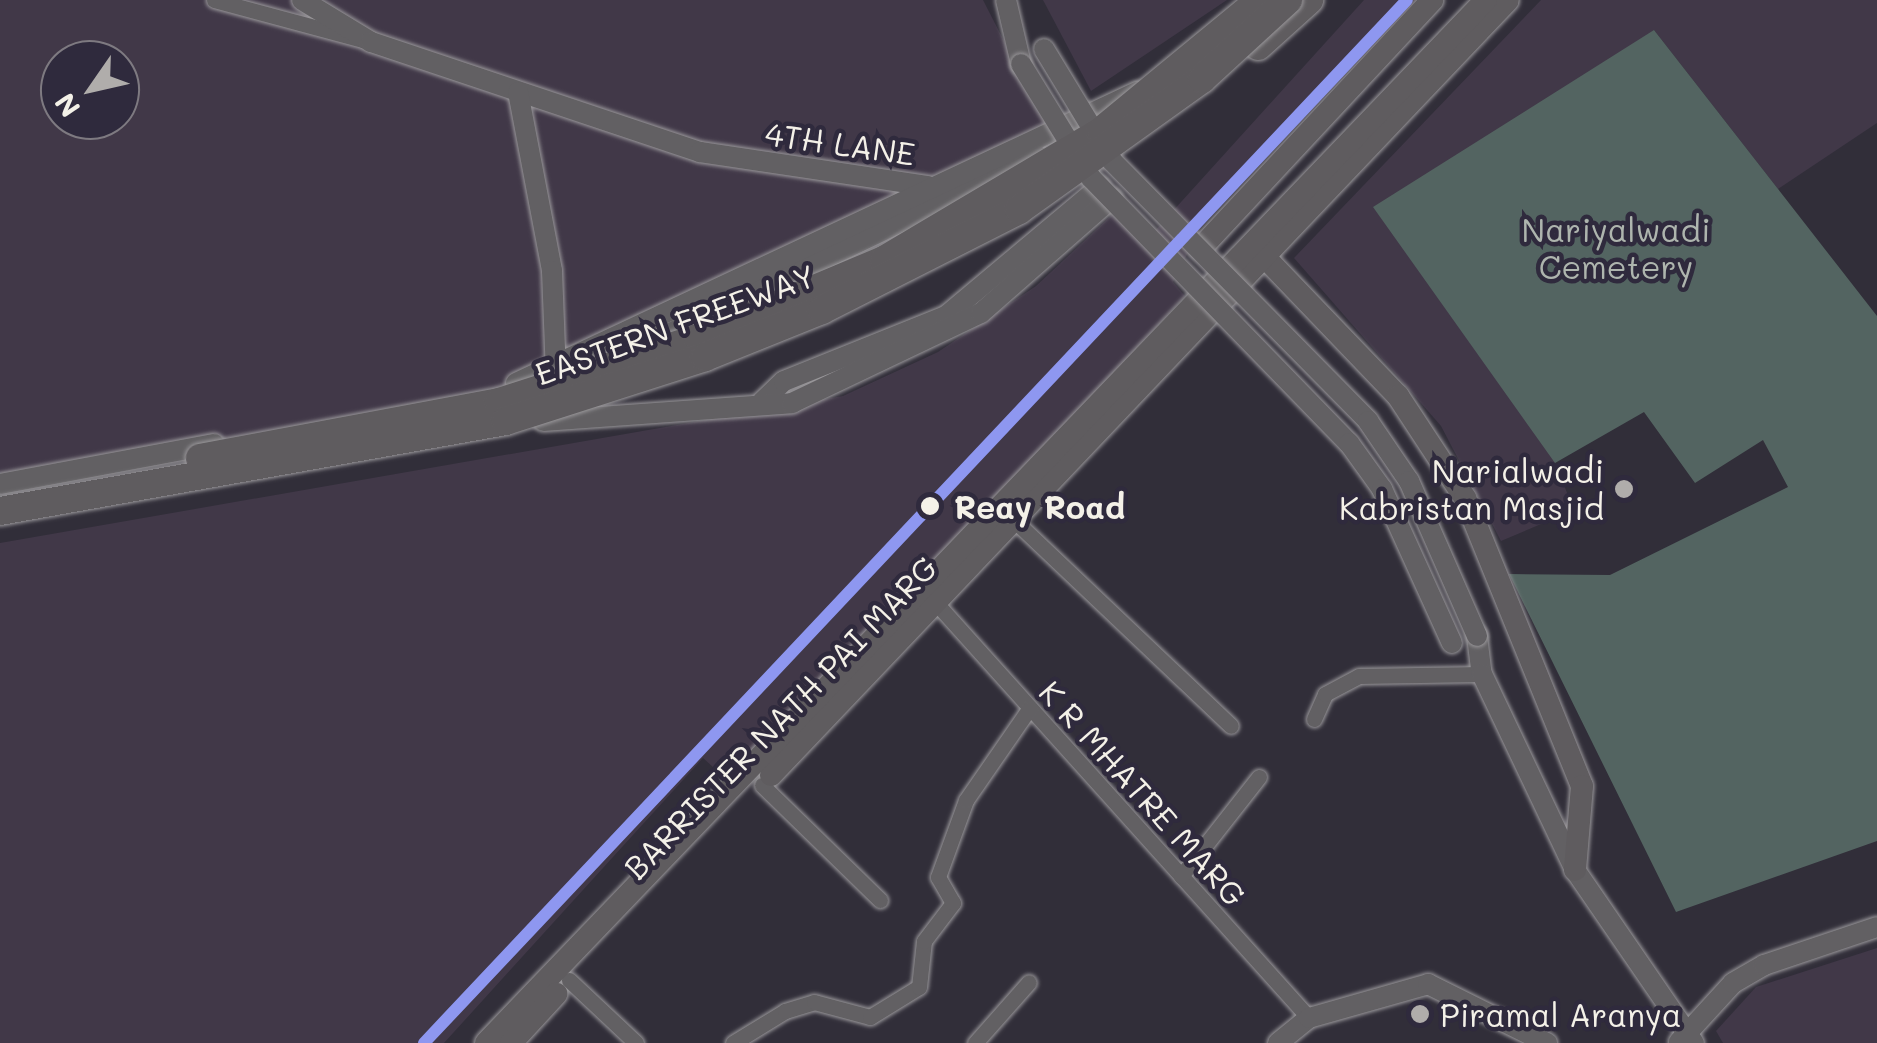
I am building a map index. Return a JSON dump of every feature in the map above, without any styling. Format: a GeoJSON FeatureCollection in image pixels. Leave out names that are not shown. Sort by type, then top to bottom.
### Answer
{"type":"FeatureCollection","features":[{"type":"Feature","properties":{"kind":"highway","name":"EASTERN FREEWAY"},"geometry":{"type":"LineString","coordinates":[[0,492],[499,402],[698,338],[884,260],[1002,195],[1102,131],[1260,0]]}},
{"type":"Feature","properties":{"kind":"highway","name":"EASTERN FREEWAY"},"geometry":{"type":"LineString","coordinates":[[0,510],[506,421],[706,357],[822,310],[1019,210],[1202,79],[1288,0]]}},
{"type":"Feature","properties":{"kind":"highway"},"geometry":{"type":"LineString","coordinates":[[1202,79],[1243,58],[1309,0]]}},
{"type":"Feature","properties":{"kind":"main road"},"geometry":{"type":"LineString","coordinates":[[1201,248],[1432,0]]}},
{"type":"Feature","properties":{"kind":"main road","name":"BARRISTER NATH PAI MARG"},"geometry":{"type":"LineString","coordinates":[[486,1043],[569,980],[1016,522],[1486,0]]}},
{"type":"Feature","properties":{"kind":"main road","name":"BARRISTER NATH PAI MARG"},"geometry":{"type":"LineString","coordinates":[[511,1043],[535,1005],[1259,251],[1508,0]]}},
{"type":"Feature","properties":{"kind":"main road"},"geometry":{"type":"LineString","coordinates":[[1259,251],[1398,396],[1465,498],[1582,786],[1575,870]]}},
{"type":"Feature","properties":{"kind":"street","name":"4TH LANE"},"geometry":{"type":"LineString","coordinates":[[214,0],[371,42],[700,152],[929,186],[1142,90],[1270,0]]}},
{"type":"Feature","properties":{"kind":"street","name":"4TH LANE"},"geometry":{"type":"LineString","coordinates":[[302,0],[371,42]]}},
{"type":"Feature","properties":{"kind":"street"},"geometry":{"type":"LineString","coordinates":[[1006,0],[1019,27],[1021,64],[1106,192],[1349,442],[1400,524],[1452,643],[1482,674]]}},
{"type":"Feature","properties":{"kind":"street"},"geometry":{"type":"LineString","coordinates":[[559,416],[633,351],[952,195],[1156,104],[1296,0]]}},
{"type":"Feature","properties":{"kind":"street"},"geometry":{"type":"LineString","coordinates":[[1019,27],[1044,48],[1112,160],[1368,421],[1409,481],[1477,636],[1482,674],[1575,870],[1687,1041],[1732,983],[1764,964],[1877,927]]}},
{"type":"Feature","properties":{"kind":"street"},"geometry":{"type":"LineString","coordinates":[[518,92],[552,271],[559,416]]}},
{"type":"Feature","properties":{"kind":"street"},"geometry":{"type":"LineString","coordinates":[[0,484],[499,390],[556,368],[929,186],[952,195]]}},
{"type":"Feature","properties":{"kind":"street"},"geometry":{"type":"LineString","coordinates":[[0,520],[559,416],[792,403],[964,322],[1022,285],[1106,192]]}},
{"type":"Feature","properties":{"kind":"street"},"geometry":{"type":"LineString","coordinates":[[1016,522],[1231,726]]}},
{"type":"Feature","properties":{"kind":"street","name":"K R MHATRE MARG"},"geometry":{"type":"LineString","coordinates":[[936,603],[1309,1018]]}},
{"type":"Feature","properties":{"kind":"street"},"geometry":{"type":"LineString","coordinates":[[1314,719],[1325,694],[1359,676],[1482,674]]}},
{"type":"Feature","properties":{"kind":"street"},"geometry":{"type":"LineString","coordinates":[[733,1043],[784,1011],[814,1002],[870,1017],[919,988],[924,941],[953,903],[938,877],[966,800],[1029,709]]}},
{"type":"Feature","properties":{"kind":"street"},"geometry":{"type":"LineString","coordinates":[[1180,876],[1259,777]]}},
{"type":"Feature","properties":{"kind":"street"},"geometry":{"type":"LineString","coordinates":[[762,785],[880,900]]}},
{"type":"Feature","properties":{"kind":"street"},"geometry":{"type":"LineString","coordinates":[[569,980],[636,1043]]}},
{"type":"Feature","properties":{"kind":"street"},"geometry":{"type":"LineString","coordinates":[[975,1043],[1029,982]]}},
{"type":"Feature","properties":{"kind":"street"},"geometry":{"type":"LineString","coordinates":[[1278,1043],[1309,1018],[1428,984],[1547,1043]]}},
{"type":"Feature","properties":{"kind":"shaded area"},"geometry":{"type":"Polygon","coordinates":[[[0,0],[983,0],[1059,148],[966,204],[681,337],[493,397],[0,482],[0,0]]]}},
{"type":"Feature","properties":{"kind":"shaded area"},"geometry":{"type":"Polygon","coordinates":[[[1043,0],[1227,0],[1091,91],[1043,0]]]}},
{"type":"Feature","properties":{"kind":"shaded area"},"geometry":{"type":"Polygon","coordinates":[[[1364,0],[1416,0],[1203,223],[1173,282],[1185,296],[733,785],[703,758],[444,1043],[0,1043],[0,543],[843,396],[938,352],[1036,286],[1113,214],[1143,244],[1364,0]]]}},
{"type":"Feature","properties":{"kind":"shaded area"},"geometry":{"type":"Polygon","coordinates":[[[1541,0],[1877,0],[1877,123],[1778,189],[1654,30],[1555,463],[1574,510],[1501,541],[1441,426],[1294,258],[1541,0]]]}},
{"type":"Feature","properties":{"kind":"shaded area"},"geometry":{"type":"Polygon","coordinates":[[[1877,948],[1877,1043],[1723,1043],[1716,1031],[1756,987],[1877,948]]]}},
{"type":"Feature","properties":{"kind":"green space","name":"Nariyalwadi Cemetery"},"geometry":{"type":"Polygon","coordinates":[[[1654,30],[1877,316],[1877,841],[1676,912],[1509,574],[1610,575],[1788,487],[1763,440],[1695,483],[1644,412],[1555,463],[1373,207],[1654,30]]]}},
{"type":"Feature","properties":{"kind":"transit line"},"geometry":{"type":"LineString","coordinates":[[424,1043],[1407,0]]}},
{"type":"Feature","properties":{"kind":"place","name":"Narialwadi Kabristan Masjid"},"geometry":{"type":"Point","coordinates":[1624,489]}},
{"type":"Feature","properties":{"kind":"place","name":"Reay Road"},"geometry":{"type":"Point","coordinates":[930,506]}},
{"type":"Feature","properties":{"kind":"place","name":"Piramal Aranya"},"geometry":{"type":"Point","coordinates":[1420,1014]}}]}
